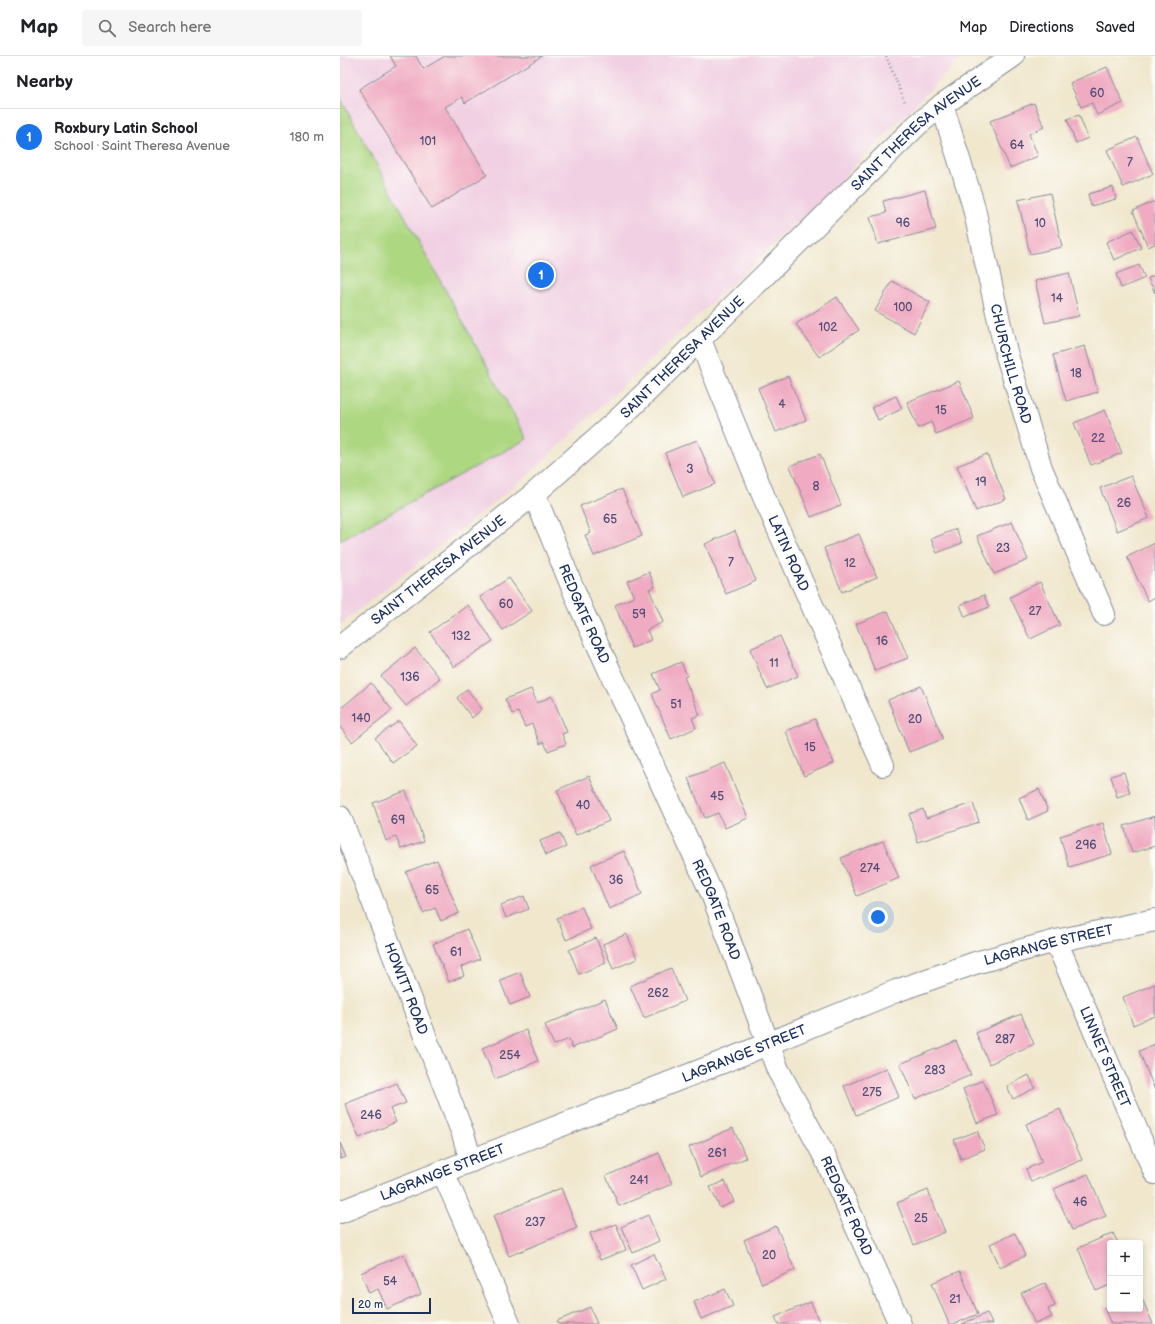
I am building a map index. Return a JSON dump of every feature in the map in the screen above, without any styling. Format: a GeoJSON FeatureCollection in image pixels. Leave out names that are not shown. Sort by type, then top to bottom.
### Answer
{"type":"FeatureCollection","features":[{"type":"Feature","properties":{"kind":"street","name":"SAINT THERESA AVENUE"},"geometry":{"type":"LineString","coordinates":[[340,647],[534,494],[623,415],[917,125],[942,105],[1013,56]]}},
{"type":"Feature","properties":{"kind":"street","name":"CHURCHILL ROAD"},"geometry":{"type":"LineString","coordinates":[[942,105],[973,204],[1006,352],[1041,468],[1104,614]]}},
{"type":"Feature","properties":{"kind":"street","name":"LATIN ROAD"},"geometry":{"type":"LineString","coordinates":[[700,340],[764,497],[883,765]]}},
{"type":"Feature","properties":{"kind":"street","name":"REDGATE ROAD"},"geometry":{"type":"LineString","coordinates":[[534,494],[581,608],[712,894],[778,1070],[826,1157],[900,1324]]}},
{"type":"Feature","properties":{"kind":"street","name":"HOWITT ROAD"},"geometry":{"type":"LineString","coordinates":[[340,816],[461,1129],[471,1161]]}},
{"type":"Feature","properties":{"kind":"street","name":"LAGRANGE STREET"},"geometry":{"type":"LineString","coordinates":[[340,1212],[769,1043],[896,991],[975,963],[1056,941],[1155,920]]}},
{"type":"Feature","properties":{"kind":"street","name":"LINNET STREET"},"geometry":{"type":"LineString","coordinates":[[1056,941],[1155,1172]]}},
{"type":"Feature","properties":{"kind":"street"},"geometry":{"type":"LineString","coordinates":[[443,1172],[509,1324]]}},
{"type":"Feature","properties":{"kind":"path"},"geometry":{"type":"LineString","coordinates":[[886,56],[905,102]]}},
{"type":"Feature","properties":{"kind":"shaded area"},"geometry":{"type":"Polygon","coordinates":[[[340,56],[963,56],[821,200],[526,477],[340,625],[340,56]]]}},
{"type":"Feature","properties":{"kind":"green space"},"geometry":{"type":"Polygon","coordinates":[[[340,98],[527,439],[340,540],[340,98]]]}},
{"type":"Feature","properties":{"kind":"building"},"geometry":{"type":"Polygon","coordinates":[[[390,56],[416,56],[423,69],[445,56],[542,56],[465,103],[462,97],[445,107],[487,175],[432,209],[359,89],[396,66],[390,56]]]}},
{"type":"Feature","properties":{"kind":"building"},"geometry":{"type":"Polygon","coordinates":[[[1107,67],[1123,103],[1097,115],[1092,103],[1081,107],[1070,83],[1107,67]]]}},
{"type":"Feature","properties":{"kind":"building"},"geometry":{"type":"Polygon","coordinates":[[[1034,103],[1044,127],[1029,134],[1038,156],[1010,168],[990,121],[1034,103]]]}},
{"type":"Feature","properties":{"kind":"building"},"geometry":{"type":"Polygon","coordinates":[[[1079,115],[1088,138],[1076,143],[1067,119],[1079,115]]]}},
{"type":"Feature","properties":{"kind":"building"},"geometry":{"type":"Polygon","coordinates":[[[1137,137],[1153,174],[1123,187],[1107,150],[1137,137]]]}},
{"type":"Feature","properties":{"kind":"building"},"geometry":{"type":"Polygon","coordinates":[[[1113,187],[1116,199],[1091,206],[1088,194],[1113,187]]]}},
{"type":"Feature","properties":{"kind":"building"},"geometry":{"type":"Polygon","coordinates":[[[925,190],[936,229],[878,244],[870,217],[886,213],[883,201],[925,190]]]}},
{"type":"Feature","properties":{"kind":"building"},"geometry":{"type":"Polygon","coordinates":[[[1050,193],[1062,247],[1030,254],[1018,200],[1050,193]]]}},
{"type":"Feature","properties":{"kind":"building"},"geometry":{"type":"Polygon","coordinates":[[[1155,201],[1155,244],[1148,247],[1133,211],[1155,201]]]}},
{"type":"Feature","properties":{"kind":"building"},"geometry":{"type":"Polygon","coordinates":[[[1133,230],[1141,248],[1114,260],[1106,242],[1133,230]]]}},
{"type":"Feature","properties":{"kind":"building"},"geometry":{"type":"Polygon","coordinates":[[[1139,265],[1145,278],[1121,288],[1116,274],[1139,265]]]}},
{"type":"Feature","properties":{"kind":"building"},"geometry":{"type":"Polygon","coordinates":[[[1069,273],[1079,316],[1045,323],[1035,281],[1069,273]]]}},
{"type":"Feature","properties":{"kind":"building"},"geometry":{"type":"Polygon","coordinates":[[[1155,275],[1155,293],[1148,278],[1155,275]]]}},
{"type":"Feature","properties":{"kind":"building"},"geometry":{"type":"Polygon","coordinates":[[[892,281],[930,302],[914,333],[875,311],[892,281]]]}},
{"type":"Feature","properties":{"kind":"building"},"geometry":{"type":"Polygon","coordinates":[[[837,297],[859,330],[819,357],[796,324],[837,297]]]}},
{"type":"Feature","properties":{"kind":"building"},"geometry":{"type":"Polygon","coordinates":[[[1085,346],[1098,392],[1066,401],[1053,355],[1085,346]]]}},
{"type":"Feature","properties":{"kind":"building"},"geometry":{"type":"Polygon","coordinates":[[[788,376],[806,420],[776,432],[758,388],[788,376]]]}},
{"type":"Feature","properties":{"kind":"building"},"geometry":{"type":"Polygon","coordinates":[[[959,381],[974,418],[936,434],[931,422],[918,428],[907,402],[959,381]]]}},
{"type":"Feature","properties":{"kind":"building"},"geometry":{"type":"Polygon","coordinates":[[[896,396],[902,409],[878,420],[872,407],[896,396]]]}},
{"type":"Feature","properties":{"kind":"building"},"geometry":{"type":"Polygon","coordinates":[[[1105,410],[1122,453],[1091,465],[1074,423],[1105,410]]]}},
{"type":"Feature","properties":{"kind":"building"},"geometry":{"type":"Polygon","coordinates":[[[697,440],[715,484],[683,497],[665,453],[697,440]]]}},
{"type":"Feature","properties":{"kind":"building"},"geometry":{"type":"Polygon","coordinates":[[[820,454],[841,505],[811,517],[790,466],[820,454]]]}},
{"type":"Feature","properties":{"kind":"building"},"geometry":{"type":"Polygon","coordinates":[[[987,454],[1006,499],[976,511],[957,466],[987,454]]]}},
{"type":"Feature","properties":{"kind":"building"},"geometry":{"type":"Polygon","coordinates":[[[1131,476],[1149,518],[1117,531],[1100,488],[1131,476]]]}},
{"type":"Feature","properties":{"kind":"building"},"geometry":{"type":"Polygon","coordinates":[[[622,489],[642,536],[594,556],[585,535],[591,533],[580,506],[622,489]]]}},
{"type":"Feature","properties":{"kind":"building"},"geometry":{"type":"Polygon","coordinates":[[[1012,522],[1028,560],[994,574],[977,536],[1012,522]]]}},
{"type":"Feature","properties":{"kind":"building"},"geometry":{"type":"Polygon","coordinates":[[[956,529],[962,543],[937,553],[931,539],[956,529]]]}},
{"type":"Feature","properties":{"kind":"building"},"geometry":{"type":"Polygon","coordinates":[[[735,531],[756,581],[726,594],[705,544],[735,531]]]}},
{"type":"Feature","properties":{"kind":"building"},"geometry":{"type":"Polygon","coordinates":[[[859,534],[877,577],[842,592],[824,548],[859,534]]]}},
{"type":"Feature","properties":{"kind":"building"},"geometry":{"type":"Polygon","coordinates":[[[1155,543],[1155,597],[1148,601],[1127,557],[1155,543]]]}},
{"type":"Feature","properties":{"kind":"building"},"geometry":{"type":"Polygon","coordinates":[[[649,572],[655,587],[649,589],[663,622],[647,630],[651,640],[632,648],[615,605],[634,597],[627,581],[649,572]]]}},
{"type":"Feature","properties":{"kind":"building"},"geometry":{"type":"Polygon","coordinates":[[[509,578],[532,611],[503,630],[480,597],[509,578]]]}},
{"type":"Feature","properties":{"kind":"building"},"geometry":{"type":"Polygon","coordinates":[[[1040,582],[1060,625],[1030,639],[1010,597],[1040,582]]]}},
{"type":"Feature","properties":{"kind":"building"},"geometry":{"type":"Polygon","coordinates":[[[984,595],[989,607],[965,617],[960,605],[984,595]]]}},
{"type":"Feature","properties":{"kind":"building"},"geometry":{"type":"Polygon","coordinates":[[[468,605],[493,641],[454,667],[430,632],[468,605]]]}},
{"type":"Feature","properties":{"kind":"building"},"geometry":{"type":"Polygon","coordinates":[[[888,611],[908,658],[875,671],[856,624],[888,611]]]}},
{"type":"Feature","properties":{"kind":"building"},"geometry":{"type":"Polygon","coordinates":[[[780,636],[798,676],[767,689],[750,649],[780,636]]]}},
{"type":"Feature","properties":{"kind":"building"},"geometry":{"type":"Polygon","coordinates":[[[415,648],[440,678],[406,706],[381,676],[415,648]]]}},
{"type":"Feature","properties":{"kind":"building"},"geometry":{"type":"Polygon","coordinates":[[[681,662],[687,676],[684,677],[700,715],[692,718],[696,728],[671,739],[652,694],[660,690],[653,674],[681,662]]]}},
{"type":"Feature","properties":{"kind":"building"},"geometry":{"type":"Polygon","coordinates":[[[371,683],[392,710],[352,742],[340,727],[340,709],[371,683]]]}},
{"type":"Feature","properties":{"kind":"building"},"geometry":{"type":"Polygon","coordinates":[[[921,686],[943,739],[909,752],[888,700],[921,686]]]}},
{"type":"Feature","properties":{"kind":"building"},"geometry":{"type":"Polygon","coordinates":[[[467,689],[482,709],[472,718],[457,698],[467,689]]]}},
{"type":"Feature","properties":{"kind":"building"},"geometry":{"type":"Polygon","coordinates":[[[531,689],[537,703],[552,696],[567,732],[562,734],[566,744],[548,751],[544,742],[540,744],[532,724],[525,727],[518,712],[512,714],[505,699],[531,689]]]}},
{"type":"Feature","properties":{"kind":"building"},"geometry":{"type":"Polygon","coordinates":[[[815,719],[834,763],[804,776],[786,731],[815,719]]]}},
{"type":"Feature","properties":{"kind":"building"},"geometry":{"type":"Polygon","coordinates":[[[399,721],[417,746],[393,763],[375,738],[399,721]]]}},
{"type":"Feature","properties":{"kind":"building"},"geometry":{"type":"Polygon","coordinates":[[[725,763],[748,818],[725,828],[718,813],[705,818],[688,778],[725,763]]]}},
{"type":"Feature","properties":{"kind":"building"},"geometry":{"type":"Polygon","coordinates":[[[1124,772],[1130,793],[1117,797],[1111,776],[1124,772]]]}},
{"type":"Feature","properties":{"kind":"building"},"geometry":{"type":"Polygon","coordinates":[[[589,776],[609,821],[576,835],[557,790],[589,776]]]}},
{"type":"Feature","properties":{"kind":"building"},"geometry":{"type":"Polygon","coordinates":[[[1039,789],[1048,811],[1028,820],[1019,798],[1039,789]]]}},
{"type":"Feature","properties":{"kind":"building"},"geometry":{"type":"Polygon","coordinates":[[[406,791],[424,841],[401,849],[396,837],[386,841],[373,803],[406,791]]]}},
{"type":"Feature","properties":{"kind":"building"},"geometry":{"type":"Polygon","coordinates":[[[973,803],[979,822],[918,842],[909,814],[923,809],[926,818],[973,803]]]}},
{"type":"Feature","properties":{"kind":"building"},"geometry":{"type":"Polygon","coordinates":[[[1155,816],[1155,846],[1132,853],[1124,826],[1155,816]]]}},
{"type":"Feature","properties":{"kind":"building"},"geometry":{"type":"Polygon","coordinates":[[[1103,823],[1112,854],[1069,867],[1060,836],[1103,823]]]}},
{"type":"Feature","properties":{"kind":"building"},"geometry":{"type":"Polygon","coordinates":[[[560,833],[566,847],[546,855],[540,841],[560,833]]]}},
{"type":"Feature","properties":{"kind":"building"},"geometry":{"type":"Polygon","coordinates":[[[883,841],[899,878],[857,896],[841,858],[883,841]]]}},
{"type":"Feature","properties":{"kind":"building"},"geometry":{"type":"Polygon","coordinates":[[[624,851],[642,894],[609,909],[591,865],[624,851]]]}},
{"type":"Feature","properties":{"kind":"building"},"geometry":{"type":"Polygon","coordinates":[[[437,860],[459,913],[441,921],[435,908],[423,913],[406,872],[437,860]]]}},
{"type":"Feature","properties":{"kind":"building"},"geometry":{"type":"Polygon","coordinates":[[[524,896],[529,909],[506,918],[501,905],[524,896]]]}},
{"type":"Feature","properties":{"kind":"building"},"geometry":{"type":"Polygon","coordinates":[[[582,907],[591,929],[566,940],[557,918],[582,907]]]}},
{"type":"Feature","properties":{"kind":"building"},"geometry":{"type":"Polygon","coordinates":[[[467,929],[480,959],[461,967],[464,976],[449,982],[433,944],[467,929]]]}},
{"type":"Feature","properties":{"kind":"building"},"geometry":{"type":"Polygon","coordinates":[[[627,934],[637,959],[613,969],[603,944],[627,934]]]}},
{"type":"Feature","properties":{"kind":"building"},"geometry":{"type":"Polygon","coordinates":[[[596,938],[606,963],[579,974],[569,950],[596,938]]]}},
{"type":"Feature","properties":{"kind":"building"},"geometry":{"type":"Polygon","coordinates":[[[671,968],[685,1001],[644,1018],[630,986],[671,968]]]}},
{"type":"Feature","properties":{"kind":"building"},"geometry":{"type":"Polygon","coordinates":[[[520,972],[530,997],[510,1005],[500,980],[520,972]]]}},
{"type":"Feature","properties":{"kind":"building"},"geometry":{"type":"Polygon","coordinates":[[[1155,984],[1155,1016],[1133,1025],[1123,997],[1155,984]]]}},
{"type":"Feature","properties":{"kind":"building"},"geometry":{"type":"Polygon","coordinates":[[[605,999],[618,1029],[572,1048],[569,1039],[554,1045],[545,1025],[605,999]]]}},
{"type":"Feature","properties":{"kind":"building"},"geometry":{"type":"Polygon","coordinates":[[[1021,1014],[1034,1044],[989,1064],[976,1033],[1021,1014]]]}},
{"type":"Feature","properties":{"kind":"building"},"geometry":{"type":"Polygon","coordinates":[[[526,1030],[538,1061],[495,1079],[482,1048],[526,1030]]]}},
{"type":"Feature","properties":{"kind":"building"},"geometry":{"type":"Polygon","coordinates":[[[956,1041],[971,1075],[915,1099],[900,1064],[956,1041]]]}},
{"type":"Feature","properties":{"kind":"building"},"geometry":{"type":"Polygon","coordinates":[[[1155,1044],[1155,1090],[1139,1051],[1155,1044]]]}},
{"type":"Feature","properties":{"kind":"building"},"geometry":{"type":"Polygon","coordinates":[[[887,1068],[899,1097],[856,1115],[844,1086],[887,1068]]]}},
{"type":"Feature","properties":{"kind":"building"},"geometry":{"type":"Polygon","coordinates":[[[1029,1075],[1035,1088],[1013,1099],[1007,1086],[1029,1075]]]}},
{"type":"Feature","properties":{"kind":"building"},"geometry":{"type":"Polygon","coordinates":[[[983,1080],[998,1115],[977,1123],[963,1089],[983,1080]]]}},
{"type":"Feature","properties":{"kind":"building"},"geometry":{"type":"Polygon","coordinates":[[[397,1083],[406,1103],[390,1109],[396,1122],[359,1138],[345,1104],[397,1083]]]}},
{"type":"Feature","properties":{"kind":"building"},"geometry":{"type":"Polygon","coordinates":[[[1060,1109],[1082,1160],[1031,1182],[1026,1169],[1042,1162],[1026,1124],[1060,1109]]]}},
{"type":"Feature","properties":{"kind":"building"},"geometry":{"type":"Polygon","coordinates":[[[733,1128],[746,1158],[701,1177],[689,1147],[733,1128]]]}},
{"type":"Feature","properties":{"kind":"building"},"geometry":{"type":"Polygon","coordinates":[[[977,1131],[985,1149],[961,1159],[954,1140],[977,1131]]]}},
{"type":"Feature","properties":{"kind":"building"},"geometry":{"type":"Polygon","coordinates":[[[340,1143],[346,1157],[340,1159],[340,1143]]]}},
{"type":"Feature","properties":{"kind":"building"},"geometry":{"type":"Polygon","coordinates":[[[659,1153],[672,1184],[619,1206],[606,1176],[659,1153]]]}},
{"type":"Feature","properties":{"kind":"building"},"geometry":{"type":"Polygon","coordinates":[[[1088,1174],[1106,1216],[1072,1230],[1054,1189],[1088,1174]]]}},
{"type":"Feature","properties":{"kind":"building"},"geometry":{"type":"Polygon","coordinates":[[[725,1181],[734,1202],[720,1208],[710,1187],[725,1181]]]}},
{"type":"Feature","properties":{"kind":"building"},"geometry":{"type":"Polygon","coordinates":[[[561,1188],[577,1228],[509,1256],[493,1216],[561,1188]]]}},
{"type":"Feature","properties":{"kind":"building"},"geometry":{"type":"Polygon","coordinates":[[[928,1190],[945,1232],[914,1245],[897,1203],[928,1190]]]}},
{"type":"Feature","properties":{"kind":"building"},"geometry":{"type":"Polygon","coordinates":[[[648,1215],[659,1241],[633,1253],[621,1227],[648,1215]]]}},
{"type":"Feature","properties":{"kind":"building"},"geometry":{"type":"Polygon","coordinates":[[[616,1224],[626,1250],[600,1260],[590,1233],[616,1224]]]}},
{"type":"Feature","properties":{"kind":"building"},"geometry":{"type":"Polygon","coordinates":[[[776,1226],[795,1270],[762,1284],[744,1240],[776,1226]]]}},
{"type":"Feature","properties":{"kind":"building"},"geometry":{"type":"Polygon","coordinates":[[[1015,1233],[1025,1256],[1000,1267],[990,1244],[1015,1233]]]}},
{"type":"Feature","properties":{"kind":"building"},"geometry":{"type":"Polygon","coordinates":[[[1113,1233],[1116,1240],[1107,1240],[1107,1286],[1096,1291],[1078,1248],[1113,1233]]]}},
{"type":"Feature","properties":{"kind":"building"},"geometry":{"type":"Polygon","coordinates":[[[404,1254],[421,1294],[387,1309],[378,1289],[369,1293],[361,1273],[404,1254]]]}},
{"type":"Feature","properties":{"kind":"building"},"geometry":{"type":"Polygon","coordinates":[[[654,1254],[666,1279],[642,1290],[631,1265],[654,1254]]]}},
{"type":"Feature","properties":{"kind":"building"},"geometry":{"type":"Polygon","coordinates":[[[960,1271],[978,1314],[954,1324],[949,1324],[932,1283],[960,1271]]]}},
{"type":"Feature","properties":{"kind":"building"},"geometry":{"type":"Polygon","coordinates":[[[1045,1283],[1055,1306],[1048,1309],[1052,1317],[1035,1324],[1021,1293],[1045,1283]]]}},
{"type":"Feature","properties":{"kind":"building"},"geometry":{"type":"Polygon","coordinates":[[[725,1289],[733,1306],[701,1319],[694,1302],[725,1289]]]}},
{"type":"Feature","properties":{"kind":"building"},"geometry":{"type":"Polygon","coordinates":[[[1143,1301],[1153,1324],[1111,1324],[1104,1308],[1107,1307],[1107,1312],[1143,1312],[1143,1301]]]}},
{"type":"Feature","properties":{"kind":"building"},"geometry":{"type":"Polygon","coordinates":[[[811,1302],[820,1324],[778,1324],[775,1317],[811,1302]]]}},
{"type":"Feature","properties":{"kind":"building"},"geometry":{"type":"Polygon","coordinates":[[[590,1307],[597,1324],[558,1324],[557,1321],[590,1307]]]}},
{"type":"Feature","properties":{"kind":"building"},"geometry":{"type":"Polygon","coordinates":[[[987,1313],[992,1324],[962,1324],[987,1313]]]}},
{"type":"Feature","properties":{"kind":"place","name":"Roxbury Latin School"},"geometry":{"type":"Point","coordinates":[541,275]}}]}
